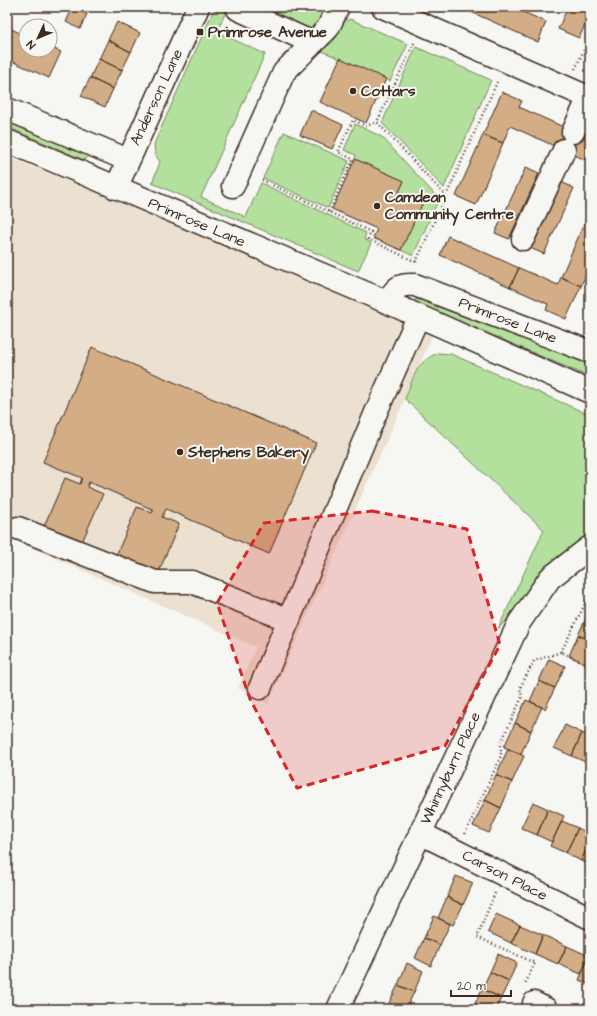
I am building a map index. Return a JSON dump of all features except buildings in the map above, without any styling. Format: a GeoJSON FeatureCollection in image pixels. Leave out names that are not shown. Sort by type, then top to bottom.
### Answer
{"type":"FeatureCollection","features":[{"type":"Feature","properties":{"kind":"street","name":"Anderson Lane"},"geometry":{"type":"LineString","coordinates":[[116,188],[198,7]]}},
{"type":"Feature","properties":{"kind":"street"},"geometry":{"type":"LineString","coordinates":[[233,186],[284,72],[328,28],[338,7]]}},
{"type":"Feature","properties":{"kind":"street"},"geometry":{"type":"LineString","coordinates":[[383,7],[589,97],[523,239]]}},
{"type":"Feature","properties":{"kind":"street"},"geometry":{"type":"LineString","coordinates":[[238,10],[313,43]]}},
{"type":"Feature","properties":{"kind":"street"},"geometry":{"type":"LineString","coordinates":[[7,109],[128,160]]}},
{"type":"Feature","properties":{"kind":"street","name":"Primrose Lane"},"geometry":{"type":"LineString","coordinates":[[7,141],[386,302],[590,392]]}},
{"type":"Feature","properties":{"kind":"street"},"geometry":{"type":"LineString","coordinates":[[386,302],[396,288],[406,284]]}},
{"type":"Feature","properties":{"kind":"street","name":"Primrose Lane"},"geometry":{"type":"LineString","coordinates":[[406,284],[415,285],[590,352]]}},
{"type":"Feature","properties":{"kind":"street"},"geometry":{"type":"LineString","coordinates":[[260,688],[418,317]]}},
{"type":"Feature","properties":{"kind":"street"},"geometry":{"type":"LineString","coordinates":[[18,528],[155,582],[192,582],[288,620]]}},
{"type":"Feature","properties":{"kind":"street","name":"Whinnyburn Place"},"geometry":{"type":"LineString","coordinates":[[338,1009],[519,623],[550,578],[590,546]]}},
{"type":"Feature","properties":{"kind":"street","name":"Carson Place"},"geometry":{"type":"LineString","coordinates":[[420,833],[590,918]]}},
{"type":"Feature","properties":{"kind":"path"},"geometry":{"type":"LineString","coordinates":[[329,212],[352,159],[338,152],[353,120],[366,126],[377,122],[423,24]]}},
{"type":"Feature","properties":{"kind":"path"},"geometry":{"type":"LineString","coordinates":[[567,87],[590,37]]}},
{"type":"Feature","properties":{"kind":"path"},"geometry":{"type":"LineString","coordinates":[[406,284],[506,61]]}},
{"type":"Feature","properties":{"kind":"path"},"geometry":{"type":"LineString","coordinates":[[377,122],[446,196]]}},
{"type":"Feature","properties":{"kind":"path"},"geometry":{"type":"LineString","coordinates":[[262,180],[371,232],[368,239],[416,262]]}},
{"type":"Feature","properties":{"kind":"path"},"geometry":{"type":"LineString","coordinates":[[561,652],[590,594]]}},
{"type":"Feature","properties":{"kind":"path"},"geometry":{"type":"LineString","coordinates":[[457,851],[501,756],[501,743],[522,697],[520,688],[534,660],[561,652],[590,666]]}},
{"type":"Feature","properties":{"kind":"path"},"geometry":{"type":"LineString","coordinates":[[503,874],[477,937],[536,963],[534,1001]]}},
{"type":"Feature","properties":{"kind":"highlighted area"},"geometry":{"type":"Polygon","coordinates":[[[372,511],[467,529],[500,645],[445,746],[297,788],[250,699],[217,603],[264,523],[372,511]]]}},
{"type":"Feature","properties":{"kind":"shaded area"},"geometry":{"type":"Polygon","coordinates":[[[7,156],[434,331],[268,704],[238,688],[256,647],[7,537],[7,156]]]}},
{"type":"Feature","properties":{"kind":"green space"},"geometry":{"type":"Polygon","coordinates":[[[215,7],[228,7],[217,32],[265,54],[201,197],[246,217],[261,183],[366,233],[364,239],[371,243],[358,271],[152,183],[160,162],[155,154],[154,144],[215,7]]]}},
{"type":"Feature","properties":{"kind":"green space"},"geometry":{"type":"Polygon","coordinates":[[[261,7],[321,7],[324,18],[311,36],[299,24],[261,7]]]}},
{"type":"Feature","properties":{"kind":"green space"},"geometry":{"type":"Polygon","coordinates":[[[350,19],[408,44],[390,81],[320,50],[327,47],[332,42],[337,36],[342,25],[350,19]]]}},
{"type":"Feature","properties":{"kind":"green space"},"geometry":{"type":"Polygon","coordinates":[[[416,47],[491,80],[444,188],[382,123],[416,47]]]}},
{"type":"Feature","properties":{"kind":"green space"},"geometry":{"type":"Polygon","coordinates":[[[7,120],[90,156],[84,160],[7,127],[7,120]]]}},
{"type":"Feature","properties":{"kind":"green space"},"geometry":{"type":"Polygon","coordinates":[[[355,124],[382,137],[439,199],[413,256],[401,250],[422,202],[399,192],[404,181],[355,159],[356,155],[344,150],[355,124]]]}},
{"type":"Feature","properties":{"kind":"green space"},"geometry":{"type":"Polygon","coordinates":[[[284,132],[349,161],[328,208],[263,178],[284,132]]]}},
{"type":"Feature","properties":{"kind":"green space"},"geometry":{"type":"Polygon","coordinates":[[[416,299],[437,303],[584,362],[590,363],[590,377],[414,302],[416,299]]]}},
{"type":"Feature","properties":{"kind":"green space"},"geometry":{"type":"Polygon","coordinates":[[[438,353],[451,354],[590,415],[590,533],[498,629],[544,530],[405,399],[413,378],[420,366],[424,361],[438,353]]]}},
{"type":"Feature","properties":{"kind":"place","name":"Primrose Avenue"},"geometry":{"type":"Point","coordinates":[200,32]}},
{"type":"Feature","properties":{"kind":"place","name":"Cottars"},"geometry":{"type":"Point","coordinates":[353,91]}},
{"type":"Feature","properties":{"kind":"place","name":"Camdean Community Centre"},"geometry":{"type":"Point","coordinates":[377,206]}},
{"type":"Feature","properties":{"kind":"place","name":"Stephens Bakery"},"geometry":{"type":"Point","coordinates":[180,452]}}]}
